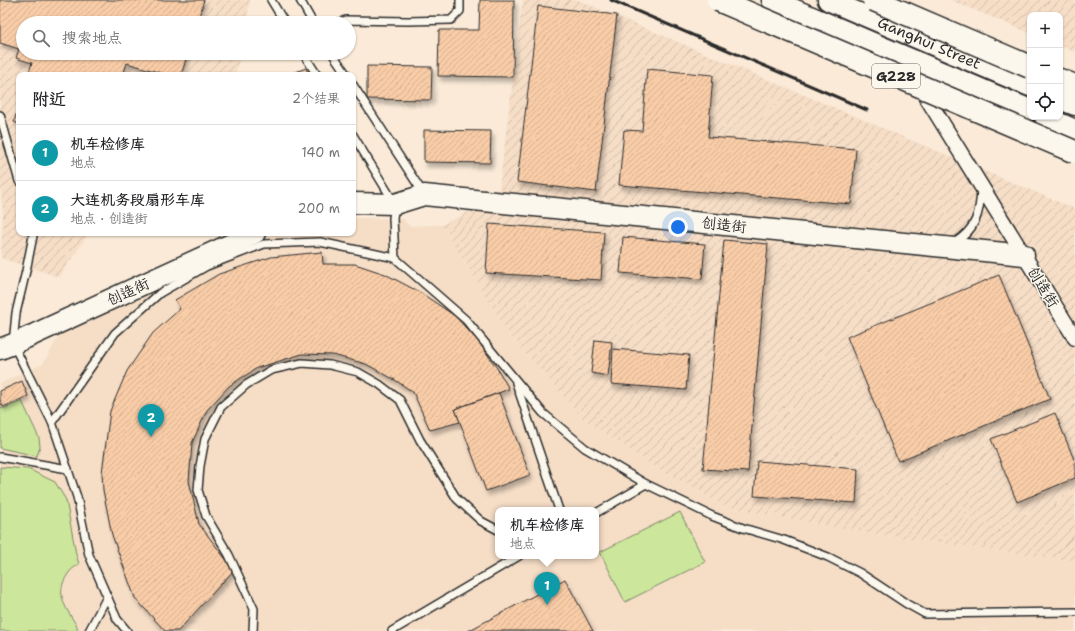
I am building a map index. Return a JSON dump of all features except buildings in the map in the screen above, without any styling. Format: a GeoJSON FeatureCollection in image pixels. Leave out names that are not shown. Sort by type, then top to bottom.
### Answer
{"type":"FeatureCollection","features":[{"type":"Feature","properties":{"kind":"highway","name":"G228"},"geometry":{"type":"LineString","coordinates":[[718,0],[1075,152]]}},
{"type":"Feature","properties":{"kind":"highway"},"geometry":{"type":"LineString","coordinates":[[868,4],[1027,66]]}},
{"type":"Feature","properties":{"kind":"highway"},"geometry":{"type":"LineString","coordinates":[[1063,81],[1075,86]]}},
{"type":"Feature","properties":{"kind":"street","name":"Ganghui Street"},"geometry":{"type":"LineString","coordinates":[[772,0],[1027,109]]}},
{"type":"Feature","properties":{"kind":"street","name":"Ganghui Street"},"geometry":{"type":"LineString","coordinates":[[828,0],[868,4],[881,23],[1027,85]]}},
{"type":"Feature","properties":{"kind":"street","name":"创造街"},"geometry":{"type":"LineString","coordinates":[[881,23],[1075,338]]}},
{"type":"Feature","properties":{"kind":"street"},"geometry":{"type":"LineString","coordinates":[[1063,100],[1075,106]]}},
{"type":"Feature","properties":{"kind":"street"},"geometry":{"type":"LineString","coordinates":[[1052,120],[1075,130]]}},
{"type":"Feature","properties":{"kind":"street","name":"创造街"},"geometry":{"type":"LineString","coordinates":[[356,203],[395,204],[424,195],[1024,256]]}},
{"type":"Feature","properties":{"kind":"street","name":"创造街"},"geometry":{"type":"LineString","coordinates":[[7,347],[248,236]]}},
{"type":"Feature","properties":{"kind":"lane"},"geometry":{"type":"LineString","coordinates":[[271,0],[281,16]]}},
{"type":"Feature","properties":{"kind":"lane"},"geometry":{"type":"LineString","coordinates":[[300,0],[309,16]]}},
{"type":"Feature","properties":{"kind":"lane"},"geometry":{"type":"LineString","coordinates":[[356,20],[451,20],[460,11],[460,0]]}},
{"type":"Feature","properties":{"kind":"lane"},"geometry":{"type":"LineString","coordinates":[[881,23],[883,0]]}},
{"type":"Feature","properties":{"kind":"lane"},"geometry":{"type":"LineString","coordinates":[[307,60],[315,72]]}},
{"type":"Feature","properties":{"kind":"lane"},"geometry":{"type":"LineString","coordinates":[[337,60],[345,72]]}},
{"type":"Feature","properties":{"kind":"lane"},"geometry":{"type":"LineString","coordinates":[[356,90],[424,195]]}},
{"type":"Feature","properties":{"kind":"lane"},"geometry":{"type":"LineString","coordinates":[[0,115],[16,171]]}},
{"type":"Feature","properties":{"kind":"lane"},"geometry":{"type":"LineString","coordinates":[[356,140],[395,204],[393,218],[395,258]]}},
{"type":"Feature","properties":{"kind":"lane"},"geometry":{"type":"LineString","coordinates":[[947,248],[964,238],[974,223],[980,206],[981,185]]}},
{"type":"Feature","properties":{"kind":"lane"},"geometry":{"type":"LineString","coordinates":[[33,236],[7,347],[52,422],[77,497],[89,556],[117,619],[127,631]]}},
{"type":"Feature","properties":{"kind":"lane"},"geometry":{"type":"LineString","coordinates":[[52,422],[115,333],[160,293],[207,266],[264,244],[320,242],[395,258],[466,320],[543,413],[585,448],[646,484],[712,516],[743,528],[784,540],[828,557],[860,573],[925,614],[1075,612]]}},
{"type":"Feature","properties":{"kind":"lane"},"geometry":{"type":"LineString","coordinates":[[252,631],[254,609],[229,555],[206,516],[198,490],[200,466],[205,439],[221,407],[246,385],[271,370],[302,364],[330,365],[358,372],[379,384],[400,400],[420,440],[457,499],[481,521],[495,528]]}},
{"type":"Feature","properties":{"kind":"lane"},"geometry":{"type":"LineString","coordinates":[[514,378],[559,507]]}},
{"type":"Feature","properties":{"kind":"lane"},"geometry":{"type":"LineString","coordinates":[[0,457],[68,469]]}},
{"type":"Feature","properties":{"kind":"lane"},"geometry":{"type":"LineString","coordinates":[[599,511],[646,484]]}},
{"type":"Feature","properties":{"kind":"lane"},"geometry":{"type":"LineString","coordinates":[[392,631],[514,559]]}},
{"type":"Feature","properties":{"kind":"lane"},"geometry":{"type":"LineString","coordinates":[[89,631],[107,598]]}},
{"type":"Feature","properties":{"kind":"shaded area"},"geometry":{"type":"Polygon","coordinates":[[[0,0],[250,0],[247,16],[16,16],[16,60],[239,60],[237,72],[16,72],[16,236],[87,236],[59,277],[1,258],[3,212],[0,183],[0,0]]]}},
{"type":"Feature","properties":{"kind":"shaded area"},"geometry":{"type":"Polygon","coordinates":[[[523,0],[578,0],[1075,209],[1075,561],[866,533],[724,506],[647,462],[583,419],[509,334],[442,225],[498,197],[523,0]]]}},
{"type":"Feature","properties":{"kind":"shaded area"},"geometry":{"type":"Polygon","coordinates":[[[950,0],[1075,0],[1075,52],[1063,47],[1063,12],[1027,12],[1027,32],[950,0]]]}},
{"type":"Feature","properties":{"kind":"shaded area"},"geometry":{"type":"Polygon","coordinates":[[[356,218],[403,219],[409,226],[442,225],[509,334],[583,419],[647,462],[724,506],[866,533],[1075,561],[1075,631],[0,631],[0,384],[43,364],[61,333],[237,245],[266,236],[356,236],[356,218]]]}},
{"type":"Feature","properties":{"kind":"green space"},"geometry":{"type":"Polygon","coordinates":[[[22,401],[39,438],[40,447],[37,456],[0,448],[0,405],[2,409],[22,401]]]}},
{"type":"Feature","properties":{"kind":"green space"},"geometry":{"type":"Polygon","coordinates":[[[0,467],[28,469],[55,482],[66,500],[79,564],[70,571],[64,582],[62,596],[66,609],[78,628],[76,631],[0,631],[0,467]]]}},
{"type":"Feature","properties":{"kind":"green space"},"geometry":{"type":"Polygon","coordinates":[[[680,512],[705,562],[625,602],[600,552],[680,512]]]}},
{"type":"Feature","properties":{"kind":"railway"},"geometry":{"type":"LineString","coordinates":[[611,0],[867,110]]}},
{"type":"Feature","properties":{"kind":"place","name":"大连机务段扇形车库"},"geometry":{"type":"Point","coordinates":[151,437]}},
{"type":"Feature","properties":{"kind":"place","name":"机车检修库"},"geometry":{"type":"Point","coordinates":[547,605]}}]}
